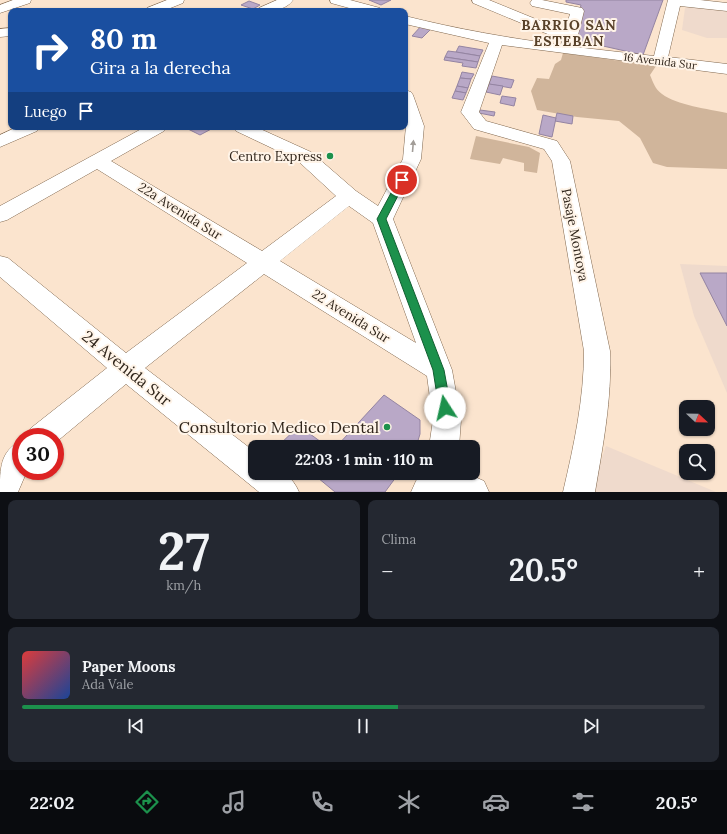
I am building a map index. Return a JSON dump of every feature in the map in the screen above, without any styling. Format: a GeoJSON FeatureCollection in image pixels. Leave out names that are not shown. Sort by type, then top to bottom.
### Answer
{"type":"FeatureCollection","features":[{"type":"Feature","properties":{"kind":"main road"},"geometry":{"type":"LineString","coordinates":[[0,4],[12,0]]}},
{"type":"Feature","properties":{"kind":"main road"},"geometry":{"type":"LineString","coordinates":[[0,9],[25,0]]}},
{"type":"Feature","properties":{"kind":"main road"},"geometry":{"type":"LineString","coordinates":[[159,8],[178,0]]}},
{"type":"Feature","properties":{"kind":"main road"},"geometry":{"type":"LineString","coordinates":[[270,8],[286,0]]}},
{"type":"Feature","properties":{"kind":"main road"},"geometry":{"type":"LineString","coordinates":[[336,0],[344,8]]}},
{"type":"Feature","properties":{"kind":"main road"},"geometry":{"type":"LineString","coordinates":[[336,0],[364,8]]}},
{"type":"Feature","properties":{"kind":"main road"},"geometry":{"type":"LineString","coordinates":[[478,0],[513,14],[568,44],[574,20],[537,3],[522,0]]}},
{"type":"Feature","properties":{"kind":"main road"},"geometry":{"type":"LineString","coordinates":[[660,60],[675,1],[727,8]]}},
{"type":"Feature","properties":{"kind":"main road"},"geometry":{"type":"LineString","coordinates":[[513,14],[537,3]]}},
{"type":"Feature","properties":{"kind":"main road","name":"16 Avenida Sur"},"geometry":{"type":"LineString","coordinates":[[408,21],[497,40],[568,44],[660,60],[727,69]]}},
{"type":"Feature","properties":{"kind":"main road","name":"Pasaje Montoya"},"geometry":{"type":"LineString","coordinates":[[497,40],[470,112],[480,126],[550,145],[561,161],[597,345],[598,386],[580,492]]}},
{"type":"Feature","properties":{"kind":"main road"},"geometry":{"type":"LineString","coordinates":[[382,219],[412,159],[415,126],[408,104]]}},
{"type":"Feature","properties":{"kind":"main road"},"geometry":{"type":"LineString","coordinates":[[0,142],[25,130]]}},
{"type":"Feature","properties":{"kind":"main road"},"geometry":{"type":"LineString","coordinates":[[0,215],[153,130]]}},
{"type":"Feature","properties":{"kind":"main road"},"geometry":{"type":"LineString","coordinates":[[248,130],[304,156],[349,196],[382,219],[439,370],[447,420],[445,440]]}},
{"type":"Feature","properties":{"kind":"main road","name":"22a Avenida Sur"},"geometry":{"type":"LineString","coordinates":[[98,161],[262,262]]}},
{"type":"Feature","properties":{"kind":"main road"},"geometry":{"type":"LineString","coordinates":[[52,428],[126,368],[349,196]]}},
{"type":"Feature","properties":{"kind":"main road","name":"22 Avenida Sur"},"geometry":{"type":"LineString","coordinates":[[262,262],[439,370]]}},
{"type":"Feature","properties":{"kind":"main road","name":"24 Avenida Sur"},"geometry":{"type":"LineString","coordinates":[[0,264],[126,368],[248,464]]}},
{"type":"Feature","properties":{"kind":"main road"},"geometry":{"type":"LineString","coordinates":[[2,492],[12,467]]}},
{"type":"Feature","properties":{"kind":"main road"},"geometry":{"type":"LineString","coordinates":[[268,480],[283,492]]}},
{"type":"Feature","properties":{"kind":"main road"},"geometry":{"type":"LineString","coordinates":[[436,480],[473,492]]}},
{"type":"Feature","properties":{"kind":"shaded area"},"geometry":{"type":"Polygon","coordinates":[[[688,7],[727,11],[727,38],[707,38],[682,30],[685,8],[688,7]]]}},
{"type":"Feature","properties":{"kind":"shaded area"},"geometry":{"type":"Polygon","coordinates":[[[563,53],[656,66],[650,75],[653,83],[662,94],[668,98],[684,104],[727,113],[727,169],[667,167],[653,163],[640,138],[619,121],[577,117],[537,110],[531,91],[537,78],[549,79],[555,64],[561,60],[563,53]]]}},
{"type":"Feature","properties":{"kind":"shaded area"},"geometry":{"type":"Polygon","coordinates":[[[476,136],[529,147],[540,153],[537,173],[524,171],[524,163],[503,158],[500,164],[470,159],[476,136]]]}},
{"type":"Feature","properties":{"kind":"shaded area"},"geometry":{"type":"Polygon","coordinates":[[[680,264],[727,266],[727,393],[694,316],[680,264]]]}},
{"type":"Feature","properties":{"kind":"shaded area"},"geometry":{"type":"Polygon","coordinates":[[[606,446],[679,477],[679,480],[687,480],[716,492],[590,492],[606,446]]]}},
{"type":"Feature","properties":{"kind":"building"},"geometry":{"type":"Polygon","coordinates":[[[369,0],[391,0],[381,5],[369,0]]]}},
{"type":"Feature","properties":{"kind":"building"},"geometry":{"type":"Polygon","coordinates":[[[566,0],[663,0],[643,55],[572,39],[581,5],[566,2],[566,0]]]}},
{"type":"Feature","properties":{"kind":"building"},"geometry":{"type":"Polygon","coordinates":[[[249,1],[260,5],[255,8],[250,8],[241,5],[249,1]]]}},
{"type":"Feature","properties":{"kind":"building"},"geometry":{"type":"Polygon","coordinates":[[[422,25],[432,28],[422,38],[412,36],[422,25]]]}},
{"type":"Feature","properties":{"kind":"building"},"geometry":{"type":"Polygon","coordinates":[[[459,46],[483,50],[480,56],[456,52],[459,46]]]}},
{"type":"Feature","properties":{"kind":"building"},"geometry":{"type":"Polygon","coordinates":[[[448,51],[480,56],[478,62],[445,57],[448,51]]]}},
{"type":"Feature","properties":{"kind":"building"},"geometry":{"type":"Polygon","coordinates":[[[445,57],[478,62],[476,68],[462,66],[463,63],[444,60],[445,57]]]}},
{"type":"Feature","properties":{"kind":"building"},"geometry":{"type":"Polygon","coordinates":[[[462,72],[474,74],[471,79],[460,78],[462,72]]]}},
{"type":"Feature","properties":{"kind":"building"},"geometry":{"type":"Polygon","coordinates":[[[492,76],[514,80],[511,88],[489,84],[492,76]]]}},
{"type":"Feature","properties":{"kind":"building"},"geometry":{"type":"Polygon","coordinates":[[[460,78],[471,79],[468,88],[457,86],[460,78]]]}},
{"type":"Feature","properties":{"kind":"building"},"geometry":{"type":"Polygon","coordinates":[[[489,84],[503,86],[500,95],[486,92],[489,84]]]}},
{"type":"Feature","properties":{"kind":"building"},"geometry":{"type":"Polygon","coordinates":[[[457,86],[468,88],[466,93],[455,91],[457,86]]]}},
{"type":"Feature","properties":{"kind":"building"},"geometry":{"type":"Polygon","coordinates":[[[455,91],[466,93],[463,100],[452,98],[455,91]]]}},
{"type":"Feature","properties":{"kind":"building"},"geometry":{"type":"Polygon","coordinates":[[[502,96],[516,98],[514,106],[500,103],[502,96]]]}},
{"type":"Feature","properties":{"kind":"building"},"geometry":{"type":"Polygon","coordinates":[[[480,110],[495,112],[494,116],[479,113],[480,110]]]}},
{"type":"Feature","properties":{"kind":"building"},"geometry":{"type":"Polygon","coordinates":[[[557,113],[573,116],[572,124],[555,121],[557,113]]]}},
{"type":"Feature","properties":{"kind":"building"},"geometry":{"type":"Polygon","coordinates":[[[543,115],[556,118],[552,137],[539,134],[543,115]]]}},
{"type":"Feature","properties":{"kind":"building"},"geometry":{"type":"Polygon","coordinates":[[[190,130],[209,130],[200,135],[190,130]]]}},
{"type":"Feature","properties":{"kind":"building"},"geometry":{"type":"Polygon","coordinates":[[[700,273],[727,273],[727,326],[700,273]]]}},
{"type":"Feature","properties":{"kind":"building","name":"Consultorio Medico Dental"},"geometry":{"type":"Polygon","coordinates":[[[384,395],[420,420],[420,434],[418,440],[342,440],[384,395]]]}},
{"type":"Feature","properties":{"kind":"building"},"geometry":{"type":"Polygon","coordinates":[[[299,426],[318,440],[284,440],[299,426]]]}},
{"type":"Feature","properties":{"kind":"building"},"geometry":{"type":"Polygon","coordinates":[[[320,480],[394,480],[385,492],[335,492],[320,480]]]}},
{"type":"Feature","properties":{"kind":"place","name":"Centro Express"},"geometry":{"type":"Point","coordinates":[330,156]}},
{"type":"Feature","properties":{"kind":"place","name":"Consultorio Medico Dental"},"geometry":{"type":"Point","coordinates":[387,427]}},
{"type":"Feature","properties":{"kind":"district","name":"BARRIO SAN ESTEBAN"},"geometry":{"type":"Point","coordinates":[569,34]}},
{"type":"Feature","properties":{"kind":"route"},"geometry":{"type":"LineString","coordinates":[[402,180],[382,219],[439,370],[445,408]]}}]}
